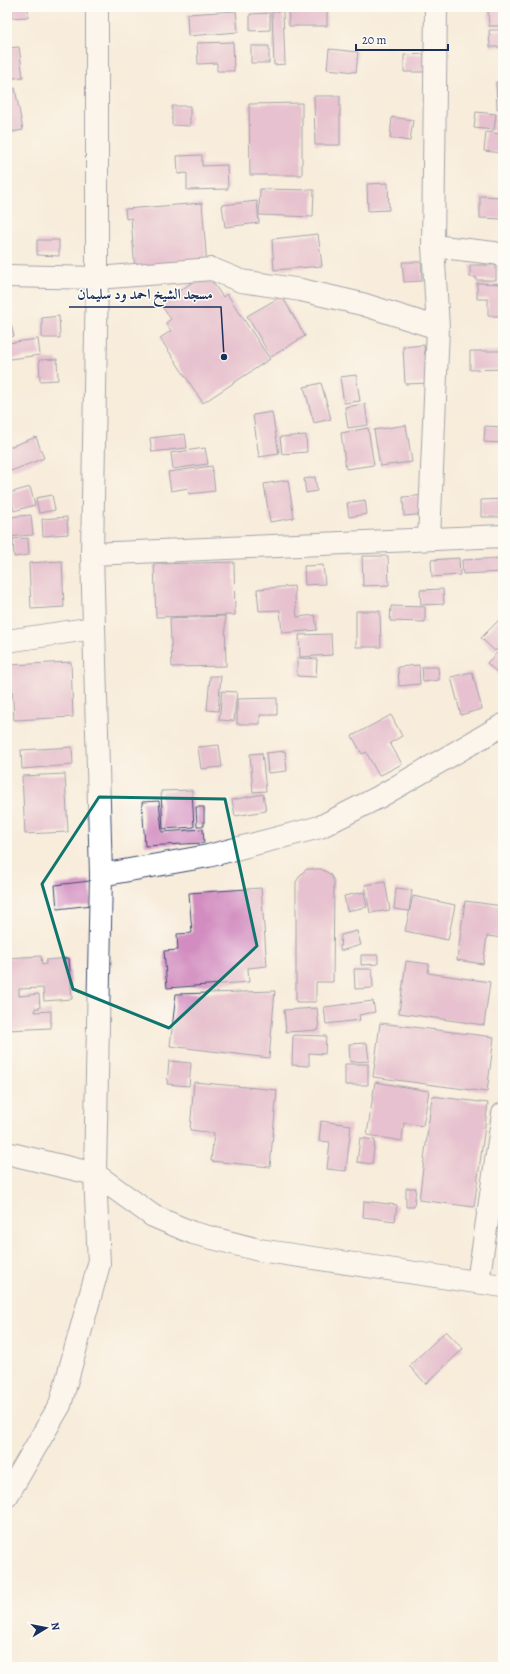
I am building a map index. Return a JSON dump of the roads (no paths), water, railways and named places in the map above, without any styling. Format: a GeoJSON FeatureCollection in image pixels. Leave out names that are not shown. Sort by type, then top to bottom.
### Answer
{"type":"FeatureCollection","features":[{"type":"Feature","properties":{"kind":"street"},"geometry":{"type":"LineString","coordinates":[[7,1496],[60,1405],[99,1264],[95,1174],[101,875],[92,554],[96,278],[97,7]]}},
{"type":"Feature","properties":{"kind":"street"},"geometry":{"type":"LineString","coordinates":[[428,539],[438,328],[433,246],[436,7]]}},
{"type":"Feature","properties":{"kind":"street"},"geometry":{"type":"LineString","coordinates":[[433,246],[503,255]]}},
{"type":"Feature","properties":{"kind":"street"},"geometry":{"type":"LineString","coordinates":[[7,276],[96,278],[212,268],[241,281],[301,290],[362,304],[438,328]]}},
{"type":"Feature","properties":{"kind":"street"},"geometry":{"type":"LineString","coordinates":[[92,554],[503,536]]}},
{"type":"Feature","properties":{"kind":"street"},"geometry":{"type":"LineString","coordinates":[[7,640],[94,628]]}},
{"type":"Feature","properties":{"kind":"street"},"geometry":{"type":"LineString","coordinates":[[101,875],[208,856],[320,827],[379,798],[503,725]]}},
{"type":"Feature","properties":{"kind":"street"},"geometry":{"type":"LineString","coordinates":[[478,1282],[503,1114]]}},
{"type":"Feature","properties":{"kind":"street"},"geometry":{"type":"LineString","coordinates":[[7,1152],[95,1174],[153,1216],[193,1233],[259,1250],[503,1286]]}},
{"type":"Feature","properties":{"kind":"place","name":"مسجد الشيخ احمد ود سليمان"},"geometry":{"type":"Point","coordinates":[224,357]}}]}
